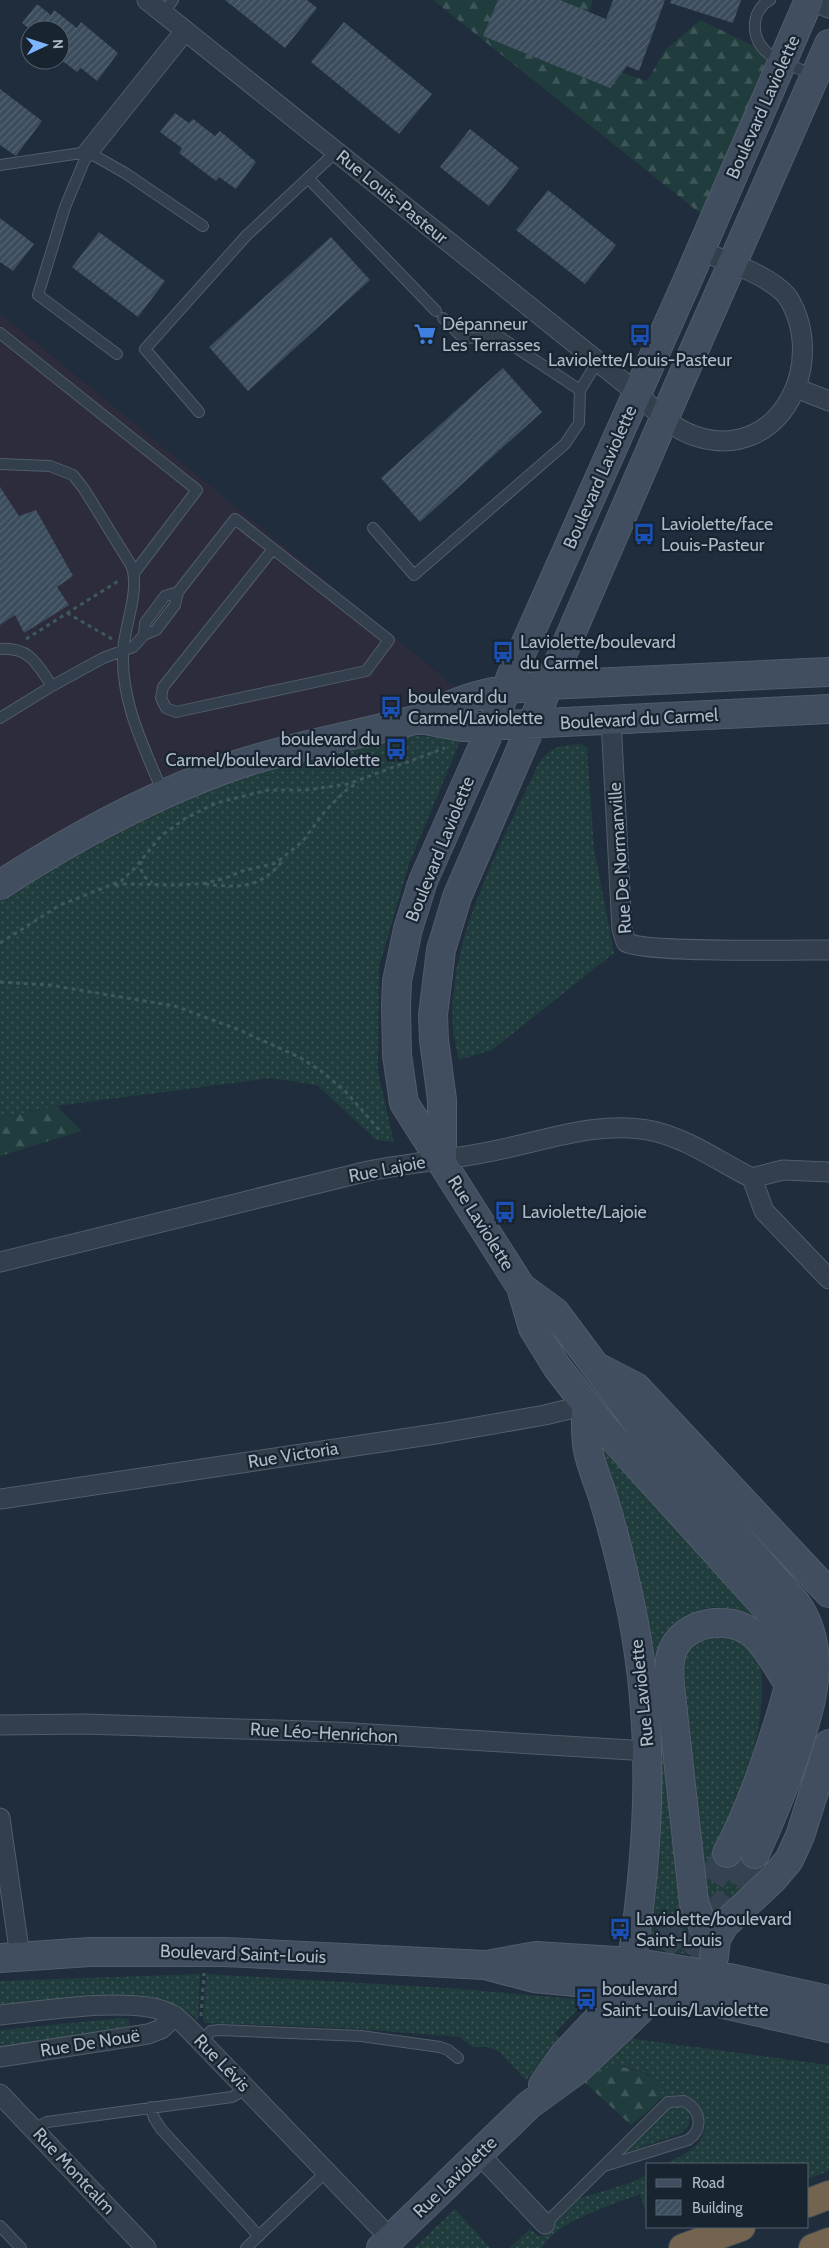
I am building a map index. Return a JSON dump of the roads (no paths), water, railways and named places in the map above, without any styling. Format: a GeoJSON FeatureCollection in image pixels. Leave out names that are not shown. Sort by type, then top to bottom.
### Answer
{"type":"FeatureCollection","features":[{"type":"Feature","properties":{"kind":"highway"},"geometry":{"type":"LineString","coordinates":[[809,2203],[829,2195]]}},
{"type":"Feature","properties":{"kind":"highway"},"geometry":{"type":"LineString","coordinates":[[684,2248],[738,2228]]}},
{"type":"Feature","properties":{"kind":"highway"},"geometry":{"type":"LineString","coordinates":[[813,2248],[829,2242]]}},
{"type":"Feature","properties":{"kind":"main road","name":"Boulevard Laviolette"},"geometry":{"type":"LineString","coordinates":[[442,1159],[404,1103],[397,1055],[398,981],[408,929],[423,881],[809,0]]}},
{"type":"Feature","properties":{"kind":"main road","name":"Boulevard Laviolette"},"geometry":{"type":"LineString","coordinates":[[442,1159],[442,1100],[434,1040],[433,1015],[441,950],[448,924],[472,858],[829,44]]}},
{"type":"Feature","properties":{"kind":"main road","name":"Boulevard du Carmel"},"geometry":{"type":"LineString","coordinates":[[0,885],[91,830],[163,794],[259,758],[347,735],[420,719],[467,698],[506,690],[548,685],[829,672]]}},
{"type":"Feature","properties":{"kind":"main road","name":"Boulevard du Carmel"},"geometry":{"type":"LineString","coordinates":[[420,719],[463,727],[829,709]]}},
{"type":"Feature","properties":{"kind":"main road","name":"Rue Laviolette"},"geometry":{"type":"LineString","coordinates":[[442,1159],[521,1287],[533,1328],[557,1367],[586,1405],[772,1614],[782,1630],[789,1648],[791,1664],[788,1684],[759,1779],[727,1853]]}},
{"type":"Feature","properties":{"kind":"main road","name":"Rue Laviolette"},"geometry":{"type":"LineString","coordinates":[[521,1287],[555,1312],[640,1426],[796,1603],[805,1618],[811,1634],[816,1662],[813,1699],[782,1792],[755,1854]]}},
{"type":"Feature","properties":{"kind":"main road","name":"Rue Laviolette"},"geometry":{"type":"LineString","coordinates":[[594,1365],[636,1387],[828,1590]]}},
{"type":"Feature","properties":{"kind":"main road","name":"Rue Laviolette"},"geometry":{"type":"LineString","coordinates":[[386,2243],[529,2105],[564,2056],[628,1991],[645,1856],[648,1751],[644,1695],[633,1620],[612,1527],[587,1450],[586,1405]]}},
{"type":"Feature","properties":{"kind":"main road"},"geometry":{"type":"LineString","coordinates":[[716,1940],[703,1926],[694,1903],[670,1686],[670,1660],[678,1642],[692,1630],[716,1622],[731,1624],[747,1630],[758,1639],[788,1684]]}},
{"type":"Feature","properties":{"kind":"main road"},"geometry":{"type":"LineString","coordinates":[[708,1987],[716,1940],[729,1920],[773,1879],[789,1860],[800,1836],[829,1744]]}},
{"type":"Feature","properties":{"kind":"main road","name":"Boulevard Saint-Louis"},"geometry":{"type":"LineString","coordinates":[[10,1957],[119,1952],[230,1952],[485,1965],[534,1978],[628,1991],[708,1987],[829,2000]]}},
{"type":"Feature","properties":{"kind":"main road","name":"Boulevard Saint-Louis"},"geometry":{"type":"LineString","coordinates":[[708,1987],[829,2028]]}},
{"type":"Feature","properties":{"kind":"street","name":"Rue Louis-Pasteur"},"geometry":{"type":"LineString","coordinates":[[147,0],[168,6],[185,30],[598,361],[637,393],[664,420],[697,437],[718,440],[752,436],[777,422],[795,401],[801,390],[807,375],[809,347],[806,333],[798,313],[776,286],[765,279],[700,250]]}},
{"type":"Feature","properties":{"kind":"street"},"geometry":{"type":"LineString","coordinates":[[809,0],[829,8]]}},
{"type":"Feature","properties":{"kind":"street"},"geometry":{"type":"LineString","coordinates":[[88,152],[185,30]]}},
{"type":"Feature","properties":{"kind":"street"},"geometry":{"type":"LineString","coordinates":[[801,390],[829,402]]}},
{"type":"Feature","properties":{"kind":"street","name":"Rue De Normanville"},"geometry":{"type":"LineString","coordinates":[[610,720],[622,929],[626,942],[638,947],[829,950]]}},
{"type":"Feature","properties":{"kind":"street","name":"Rue Lajoie"},"geometry":{"type":"LineString","coordinates":[[0,1262],[368,1171],[489,1152],[593,1129],[635,1128],[666,1135],[680,1140],[752,1178]]}},
{"type":"Feature","properties":{"kind":"street"},"geometry":{"type":"LineString","coordinates":[[829,1172],[782,1170],[752,1178],[764,1212],[829,1279]]}},
{"type":"Feature","properties":{"kind":"street","name":"Rue Victoria"},"geometry":{"type":"LineString","coordinates":[[0,1499],[442,1433],[586,1405]]}},
{"type":"Feature","properties":{"kind":"street","name":"Rue Léo-Henrichon"},"geometry":{"type":"LineString","coordinates":[[0,1725],[84,1724],[337,1732],[648,1751]]}},
{"type":"Feature","properties":{"kind":"street"},"geometry":{"type":"LineString","coordinates":[[0,1818],[10,1957]]}},
{"type":"Feature","properties":{"kind":"street","name":"Rue Lévis"},"geometry":{"type":"LineString","coordinates":[[0,2015],[123,2005],[156,2008],[175,2016],[326,2172],[386,2243]]}},
{"type":"Feature","properties":{"kind":"street","name":"Rue De Nouë"},"geometry":{"type":"LineString","coordinates":[[0,2057],[148,2034],[161,2029],[175,2016]]}},
{"type":"Feature","properties":{"kind":"street","name":"Rue Montcalm"},"geometry":{"type":"LineString","coordinates":[[0,2094],[146,2248]]}},
{"type":"Feature","properties":{"kind":"street"},"geometry":{"type":"LineString","coordinates":[[479,2154],[545,2224]]}},
{"type":"Feature","properties":{"kind":"lane"},"geometry":{"type":"LineString","coordinates":[[770,0],[759,11],[755,20],[755,31],[763,50],[782,62],[815,75]]}},
{"type":"Feature","properties":{"kind":"lane"},"geometry":{"type":"LineString","coordinates":[[88,152],[65,207],[38,296],[117,354]]}},
{"type":"Feature","properties":{"kind":"lane"},"geometry":{"type":"LineString","coordinates":[[0,164],[88,152],[125,173],[203,226]]}},
{"type":"Feature","properties":{"kind":"lane"},"geometry":{"type":"LineString","coordinates":[[199,412],[145,349],[246,236],[336,152]]}},
{"type":"Feature","properties":{"kind":"lane"},"geometry":{"type":"LineString","coordinates":[[308,178],[463,338],[500,337],[580,390]]}},
{"type":"Feature","properties":{"kind":"lane"},"geometry":{"type":"LineString","coordinates":[[0,333],[197,490],[134,573]]}},
{"type":"Feature","properties":{"kind":"lane"},"geometry":{"type":"LineString","coordinates":[[373,528],[414,575],[565,444],[579,422],[580,390],[598,361]]}},
{"type":"Feature","properties":{"kind":"lane"},"geometry":{"type":"LineString","coordinates":[[0,464],[50,466],[73,475],[84,489],[134,573],[133,592],[123,652],[126,699],[163,794]]}},
{"type":"Feature","properties":{"kind":"lane"},"geometry":{"type":"LineString","coordinates":[[0,718],[103,658],[134,647],[144,635],[156,630],[175,605],[178,592],[235,520],[273,549],[389,640],[366,671],[176,712],[166,708],[161,698],[164,687],[273,549]]}},
{"type":"Feature","properties":{"kind":"lane"},"geometry":{"type":"LineString","coordinates":[[0,649],[20,650],[33,658],[52,686]]}},
{"type":"Feature","properties":{"kind":"lane"},"geometry":{"type":"LineString","coordinates":[[201,2041],[211,2032],[219,2030],[337,2034],[440,2047],[448,2050],[458,2058]]}},
{"type":"Feature","properties":{"kind":"lane"},"geometry":{"type":"LineString","coordinates":[[34,2129],[47,2122],[232,2097],[246,2089]]}},
{"type":"Feature","properties":{"kind":"lane"},"geometry":{"type":"LineString","coordinates":[[545,2224],[668,2102],[684,2101],[695,2110],[699,2120],[698,2127],[696,2133],[688,2140],[604,2166]]}},
{"type":"Feature","properties":{"kind":"lane"},"geometry":{"type":"LineString","coordinates":[[151,2107],[160,2129],[259,2236]]}},
{"type":"Feature","properties":{"kind":"lane"},"geometry":{"type":"LineString","coordinates":[[246,2248],[326,2172]]}},
{"type":"Feature","properties":{"kind":"lane"},"geometry":{"type":"LineString","coordinates":[[0,2226],[21,2248]]}},
{"type":"Feature","properties":{"kind":"tunnel"},"geometry":{"type":"LineString","coordinates":[[634,1980],[672,1935],[708,1887],[727,1853]]}},
{"type":"Feature","properties":{"kind":"tunnel"},"geometry":{"type":"LineString","coordinates":[[661,1986],[712,1923],[755,1854]]}},
{"type":"Feature","properties":{"kind":"place","name":"Dépanneur Les Terrasses"},"geometry":{"type":"Point","coordinates":[425,334]}},
{"type":"Feature","properties":{"kind":"place","name":"Laviolette/Louis-Pasteur"},"geometry":{"type":"Point","coordinates":[640,335]}},
{"type":"Feature","properties":{"kind":"place","name":"Laviolette/face Louis-Pasteur"},"geometry":{"type":"Point","coordinates":[644,534]}},
{"type":"Feature","properties":{"kind":"place","name":"Laviolette/boulevard du Carmel"},"geometry":{"type":"Point","coordinates":[503,652]}},
{"type":"Feature","properties":{"kind":"place","name":"boulevard du Carmel/Laviolette"},"geometry":{"type":"Point","coordinates":[391,707]}},
{"type":"Feature","properties":{"kind":"place","name":"boulevard du Carmel/boulevard Laviolette"},"geometry":{"type":"Point","coordinates":[396,749]}},
{"type":"Feature","properties":{"kind":"place","name":"Laviolette/Lajoie"},"geometry":{"type":"Point","coordinates":[505,1212]}},
{"type":"Feature","properties":{"kind":"place","name":"Laviolette/boulevard Saint-Louis"},"geometry":{"type":"Point","coordinates":[620,1929]}},
{"type":"Feature","properties":{"kind":"place","name":"boulevard Saint-Louis/Laviolette"},"geometry":{"type":"Point","coordinates":[586,1999]}}]}
